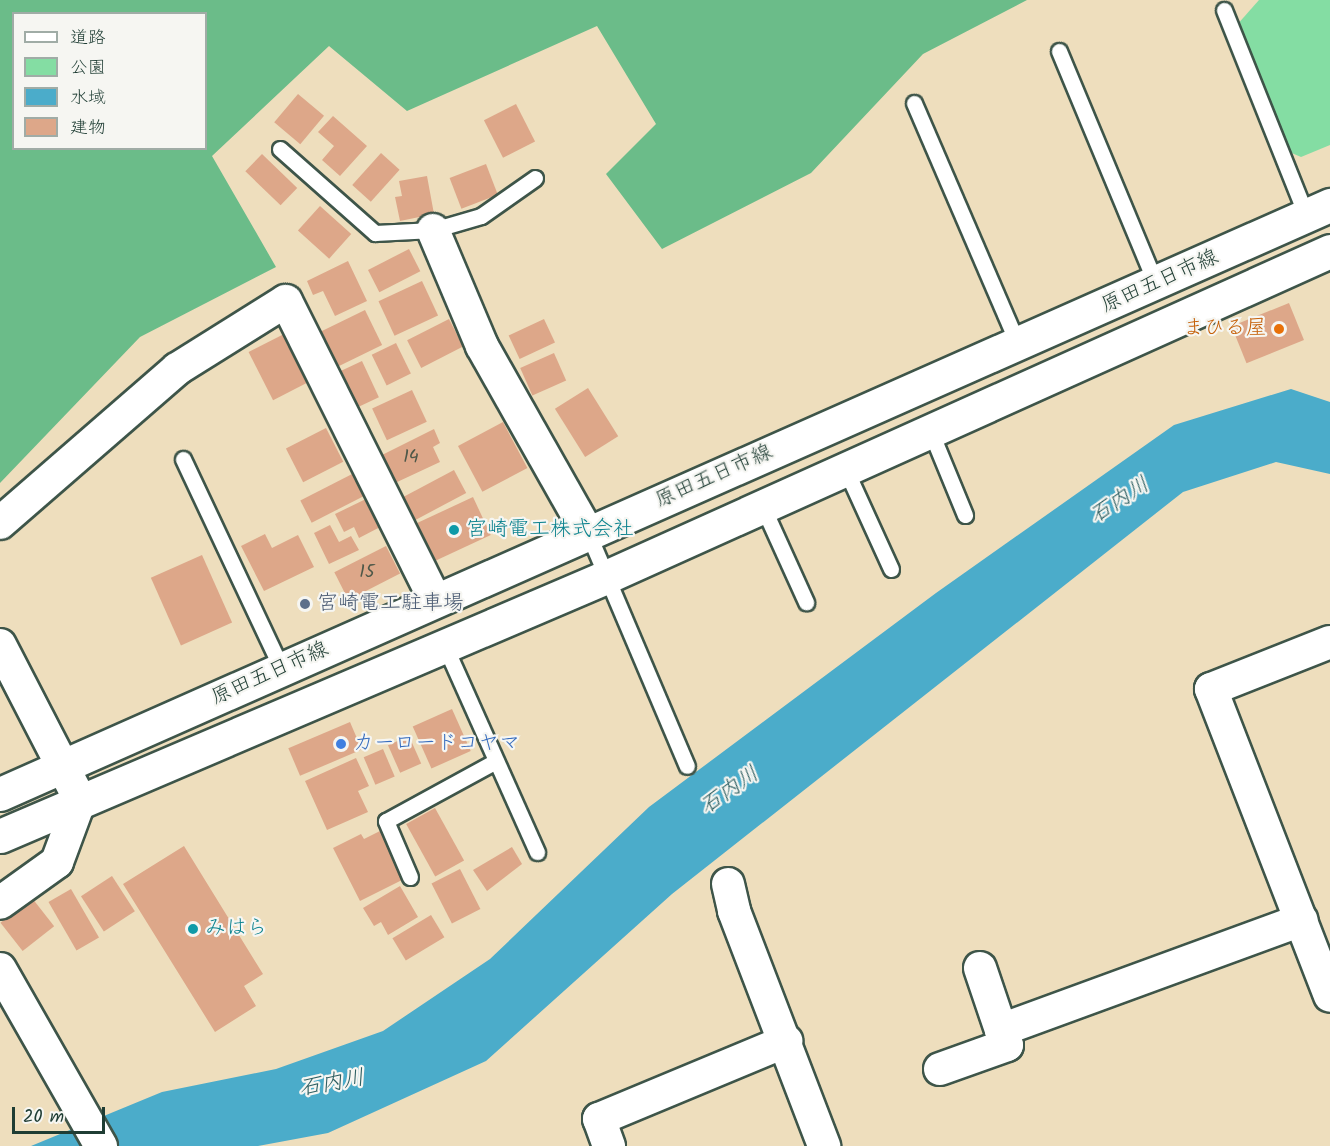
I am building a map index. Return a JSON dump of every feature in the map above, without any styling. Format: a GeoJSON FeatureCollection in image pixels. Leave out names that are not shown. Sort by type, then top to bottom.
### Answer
{"type":"FeatureCollection","features":[{"type":"Feature","properties":{"kind":"main road","name":"原田五日市線"},"geometry":{"type":"LineString","coordinates":[[0,794],[435,600],[1156,284],[1318,210]]}},
{"type":"Feature","properties":{"kind":"main road","name":"原田五日市線"},"geometry":{"type":"LineString","coordinates":[[0,836],[444,644],[606,577],[1330,251]]}},
{"type":"Feature","properties":{"kind":"street"},"geometry":{"type":"LineString","coordinates":[[433,230],[482,346],[588,533]]}},
{"type":"Feature","properties":{"kind":"street"},"geometry":{"type":"LineString","coordinates":[[0,523],[177,369],[286,301],[435,600]]}},
{"type":"Feature","properties":{"kind":"street"},"geometry":{"type":"LineString","coordinates":[[1330,642],[1211,689],[1330,996]]}},
{"type":"Feature","properties":{"kind":"street"},"geometry":{"type":"LineString","coordinates":[[0,645],[65,765],[80,800],[57,862],[0,903]]}},
{"type":"Feature","properties":{"kind":"street"},"geometry":{"type":"LineString","coordinates":[[728,884],[734,911],[786,1041],[824,1146]]}},
{"type":"Feature","properties":{"kind":"street"},"geometry":{"type":"LineString","coordinates":[[1001,1030],[1301,920]]}},
{"type":"Feature","properties":{"kind":"street"},"geometry":{"type":"LineString","coordinates":[[940,1069],[1007,1045],[980,968]]}},
{"type":"Feature","properties":{"kind":"street"},"geometry":{"type":"LineString","coordinates":[[0,969],[101,1146]]}},
{"type":"Feature","properties":{"kind":"street"},"geometry":{"type":"LineString","coordinates":[[609,1146],[599,1119],[786,1041]]}},
{"type":"Feature","properties":{"kind":"lane"},"geometry":{"type":"LineString","coordinates":[[1224,10],[1318,210]]}},
{"type":"Feature","properties":{"kind":"lane"},"geometry":{"type":"LineString","coordinates":[[1059,51],[1156,284]]}},
{"type":"Feature","properties":{"kind":"lane"},"geometry":{"type":"LineString","coordinates":[[915,103],[1018,344]]}},
{"type":"Feature","properties":{"kind":"lane"},"geometry":{"type":"LineString","coordinates":[[280,149],[375,233],[433,230],[481,216],[535,178]]}},
{"type":"Feature","properties":{"kind":"lane"},"geometry":{"type":"LineString","coordinates":[[930,430],[965,515]]}},
{"type":"Feature","properties":{"kind":"lane"},"geometry":{"type":"LineString","coordinates":[[183,459],[282,669]]}},
{"type":"Feature","properties":{"kind":"lane"},"geometry":{"type":"LineString","coordinates":[[845,468],[891,569]]}},
{"type":"Feature","properties":{"kind":"lane"},"geometry":{"type":"LineString","coordinates":[[762,505],[806,602]]}},
{"type":"Feature","properties":{"kind":"lane"},"geometry":{"type":"LineString","coordinates":[[588,533],[687,766]]}},
{"type":"Feature","properties":{"kind":"lane"},"geometry":{"type":"LineString","coordinates":[[444,644],[537,852]]}},
{"type":"Feature","properties":{"kind":"lane"},"geometry":{"type":"LineString","coordinates":[[410,877],[386,821],[496,761]]}},
{"type":"Feature","properties":{"kind":"green space"},"geometry":{"type":"Polygon","coordinates":[[[0,0],[1027,0],[923,54],[811,173],[662,249],[606,174],[656,124],[597,26],[407,111],[329,46],[212,156],[276,267],[140,337],[0,483],[0,0]]]}},
{"type":"Feature","properties":{"kind":"green space"},"geometry":{"type":"Polygon","coordinates":[[[1259,0],[1330,0],[1330,145],[1301,157],[1287,151],[1236,26],[1259,0]]]}},
{"type":"Feature","properties":{"kind":"water","name":"石内川"},"geometry":{"type":"Polygon","coordinates":[[[1291,389],[1330,402],[1330,474],[1276,462],[1183,492],[672,894],[486,1061],[328,1133],[258,1146],[31,1146],[162,1092],[276,1069],[383,1031],[490,959],[649,807],[936,593],[1174,425],[1291,389]]]}},
{"type":"Feature","properties":{"kind":"building"},"geometry":{"type":"Polygon","coordinates":[[[298,94],[324,116],[300,144],[274,122],[298,94]]]}},
{"type":"Feature","properties":{"kind":"building"},"geometry":{"type":"Polygon","coordinates":[[[516,104],[535,141],[503,158],[484,120],[516,104]]]}},
{"type":"Feature","properties":{"kind":"building"},"geometry":{"type":"Polygon","coordinates":[[[333,116],[367,146],[340,176],[322,160],[334,146],[318,132],[333,116]]]}},
{"type":"Feature","properties":{"kind":"building"},"geometry":{"type":"Polygon","coordinates":[[[381,153],[400,170],[371,202],[352,185],[381,153]]]}},
{"type":"Feature","properties":{"kind":"building"},"geometry":{"type":"Polygon","coordinates":[[[262,154],[297,188],[281,205],[245,171],[262,154]]]}},
{"type":"Feature","properties":{"kind":"building"},"geometry":{"type":"Polygon","coordinates":[[[486,164],[498,195],[461,209],[450,178],[486,164]]]}},
{"type":"Feature","properties":{"kind":"building"},"geometry":{"type":"Polygon","coordinates":[[[427,176],[434,214],[400,221],[395,197],[402,196],[399,181],[427,176]]]}},
{"type":"Feature","properties":{"kind":"building"},"geometry":{"type":"Polygon","coordinates":[[[320,206],[351,234],[329,259],[298,231],[320,206]]]}},
{"type":"Feature","properties":{"kind":"building"},"geometry":{"type":"Polygon","coordinates":[[[409,249],[420,271],[379,292],[368,270],[409,249]]]}},
{"type":"Feature","properties":{"kind":"building"},"geometry":{"type":"Polygon","coordinates":[[[348,261],[367,301],[335,316],[323,291],[313,295],[307,281],[348,261]]]}},
{"type":"Feature","properties":{"kind":"building"},"geometry":{"type":"Polygon","coordinates":[[[422,281],[438,315],[395,336],[378,301],[422,281]]]}},
{"type":"Feature","properties":{"kind":"building"},"geometry":{"type":"Polygon","coordinates":[[[1289,303],[1304,340],[1246,363],[1232,326],[1289,303]]]}},
{"type":"Feature","properties":{"kind":"building"},"geometry":{"type":"Polygon","coordinates":[[[365,310],[382,345],[334,368],[317,333],[365,310]]]}},
{"type":"Feature","properties":{"kind":"building"},"geometry":{"type":"Polygon","coordinates":[[[449,319],[463,347],[421,368],[407,340],[449,319]]]}},
{"type":"Feature","properties":{"kind":"building"},"geometry":{"type":"Polygon","coordinates":[[[544,319],[555,343],[520,359],[509,335],[544,319]]]}},
{"type":"Feature","properties":{"kind":"building"},"geometry":{"type":"Polygon","coordinates":[[[286,333],[311,381],[273,400],[249,352],[286,333]]]}},
{"type":"Feature","properties":{"kind":"building"},"geometry":{"type":"Polygon","coordinates":[[[396,343],[411,374],[387,385],[372,355],[396,343]]]}},
{"type":"Feature","properties":{"kind":"building"},"geometry":{"type":"Polygon","coordinates":[[[554,353],[566,380],[532,395],[520,368],[554,353]]]}},
{"type":"Feature","properties":{"kind":"building"},"geometry":{"type":"Polygon","coordinates":[[[362,361],[379,397],[354,409],[338,372],[362,361]]]}},
{"type":"Feature","properties":{"kind":"building"},"geometry":{"type":"Polygon","coordinates":[[[588,388],[618,436],[585,457],[555,409],[588,388]]]}},
{"type":"Feature","properties":{"kind":"building"},"geometry":{"type":"Polygon","coordinates":[[[412,390],[427,422],[387,440],[372,409],[412,390]]]}},
{"type":"Feature","properties":{"kind":"building"},"geometry":{"type":"Polygon","coordinates":[[[503,422],[527,468],[482,492],[458,446],[503,422]]]}},
{"type":"Feature","properties":{"kind":"building"},"geometry":{"type":"Polygon","coordinates":[[[326,428],[343,462],[303,482],[286,448],[326,428]]]}},
{"type":"Feature","properties":{"kind":"building"},"geometry":{"type":"Polygon","coordinates":[[[434,429],[440,443],[433,447],[440,462],[395,483],[382,455],[434,429]]]}},
{"type":"Feature","properties":{"kind":"building"},"geometry":{"type":"Polygon","coordinates":[[[360,470],[371,492],[312,523],[300,500],[360,470]]]}},
{"type":"Feature","properties":{"kind":"building"},"geometry":{"type":"Polygon","coordinates":[[[454,470],[466,493],[415,520],[403,497],[454,470]]]}},
{"type":"Feature","properties":{"kind":"building"},"geometry":{"type":"Polygon","coordinates":[[[370,497],[384,525],[359,538],[354,527],[344,532],[335,514],[370,497]]]}},
{"type":"Feature","properties":{"kind":"building","name":"宮崎電工株式会社"},"geometry":{"type":"Polygon","coordinates":[[[473,497],[491,535],[433,562],[415,524],[473,497]]]}},
{"type":"Feature","properties":{"kind":"building"},"geometry":{"type":"Polygon","coordinates":[[[330,525],[339,542],[351,536],[359,550],[329,564],[314,533],[330,525]]]}},
{"type":"Feature","properties":{"kind":"building"},"geometry":{"type":"Polygon","coordinates":[[[265,534],[272,548],[298,535],[314,567],[264,591],[241,546],[265,534]]]}},
{"type":"Feature","properties":{"kind":"building"},"geometry":{"type":"Polygon","coordinates":[[[386,546],[400,574],[348,600],[334,572],[386,546]]]}},
{"type":"Feature","properties":{"kind":"building"},"geometry":{"type":"Polygon","coordinates":[[[202,555],[232,623],[181,645],[151,578],[202,555]]]}},
{"type":"Feature","properties":{"kind":"building"},"geometry":{"type":"Polygon","coordinates":[[[452,709],[471,751],[431,769],[413,726],[452,709]]]}},
{"type":"Feature","properties":{"kind":"building"},"geometry":{"type":"Polygon","coordinates":[[[350,722],[362,750],[300,776],[288,748],[350,722]]]}},
{"type":"Feature","properties":{"kind":"building"},"geometry":{"type":"Polygon","coordinates":[[[409,736],[421,763],[400,773],[388,745],[409,736]]]}},
{"type":"Feature","properties":{"kind":"building"},"geometry":{"type":"Polygon","coordinates":[[[383,749],[395,777],[375,785],[364,757],[383,749]]]}},
{"type":"Feature","properties":{"kind":"building"},"geometry":{"type":"Polygon","coordinates":[[[356,758],[369,786],[358,791],[368,812],[327,830],[305,781],[356,758]]]}},
{"type":"Feature","properties":{"kind":"building"},"geometry":{"type":"Polygon","coordinates":[[[435,808],[464,860],[435,876],[406,824],[435,808]]]}},
{"type":"Feature","properties":{"kind":"building"},"geometry":{"type":"Polygon","coordinates":[[[380,831],[404,879],[360,901],[333,848],[361,834],[364,839],[380,831]]]}},
{"type":"Feature","properties":{"kind":"building","name":"みはら"},"geometry":{"type":"Polygon","coordinates":[[[184,846],[263,974],[244,986],[256,1006],[215,1032],[123,884],[184,846]]]}},
{"type":"Feature","properties":{"kind":"building"},"geometry":{"type":"Polygon","coordinates":[[[512,847],[522,864],[487,891],[473,870],[512,847]]]}},
{"type":"Feature","properties":{"kind":"building"},"geometry":{"type":"Polygon","coordinates":[[[460,869],[480,909],[452,924],[431,884],[460,869]]]}},
{"type":"Feature","properties":{"kind":"building"},"geometry":{"type":"Polygon","coordinates":[[[112,876],[135,911],[104,931],[81,896],[112,876]]]}},
{"type":"Feature","properties":{"kind":"building"},"geometry":{"type":"Polygon","coordinates":[[[400,886],[418,917],[388,935],[381,922],[374,926],[363,908],[400,886]]]}},
{"type":"Feature","properties":{"kind":"building"},"geometry":{"type":"Polygon","coordinates":[[[71,889],[99,937],[76,950],[48,902],[71,889]]]}},
{"type":"Feature","properties":{"kind":"building"},"geometry":{"type":"Polygon","coordinates":[[[32,898],[54,926],[23,951],[0,923],[32,898]]]}},
{"type":"Feature","properties":{"kind":"building"},"geometry":{"type":"Polygon","coordinates":[[[431,915],[444,937],[406,960],[392,938],[431,915]]]}},
{"type":"Feature","properties":{"kind":"place","name":"まひる屋"},"geometry":{"type":"Point","coordinates":[1279,329]}},
{"type":"Feature","properties":{"kind":"place","name":"宮崎電工株式会社"},"geometry":{"type":"Point","coordinates":[454,530]}},
{"type":"Feature","properties":{"kind":"place","name":"宮崎電工駐車場"},"geometry":{"type":"Point","coordinates":[305,604]}},
{"type":"Feature","properties":{"kind":"place","name":"カーロードコヤマ"},"geometry":{"type":"Point","coordinates":[341,744]}},
{"type":"Feature","properties":{"kind":"place","name":"みはら"},"geometry":{"type":"Point","coordinates":[193,929]}}]}
